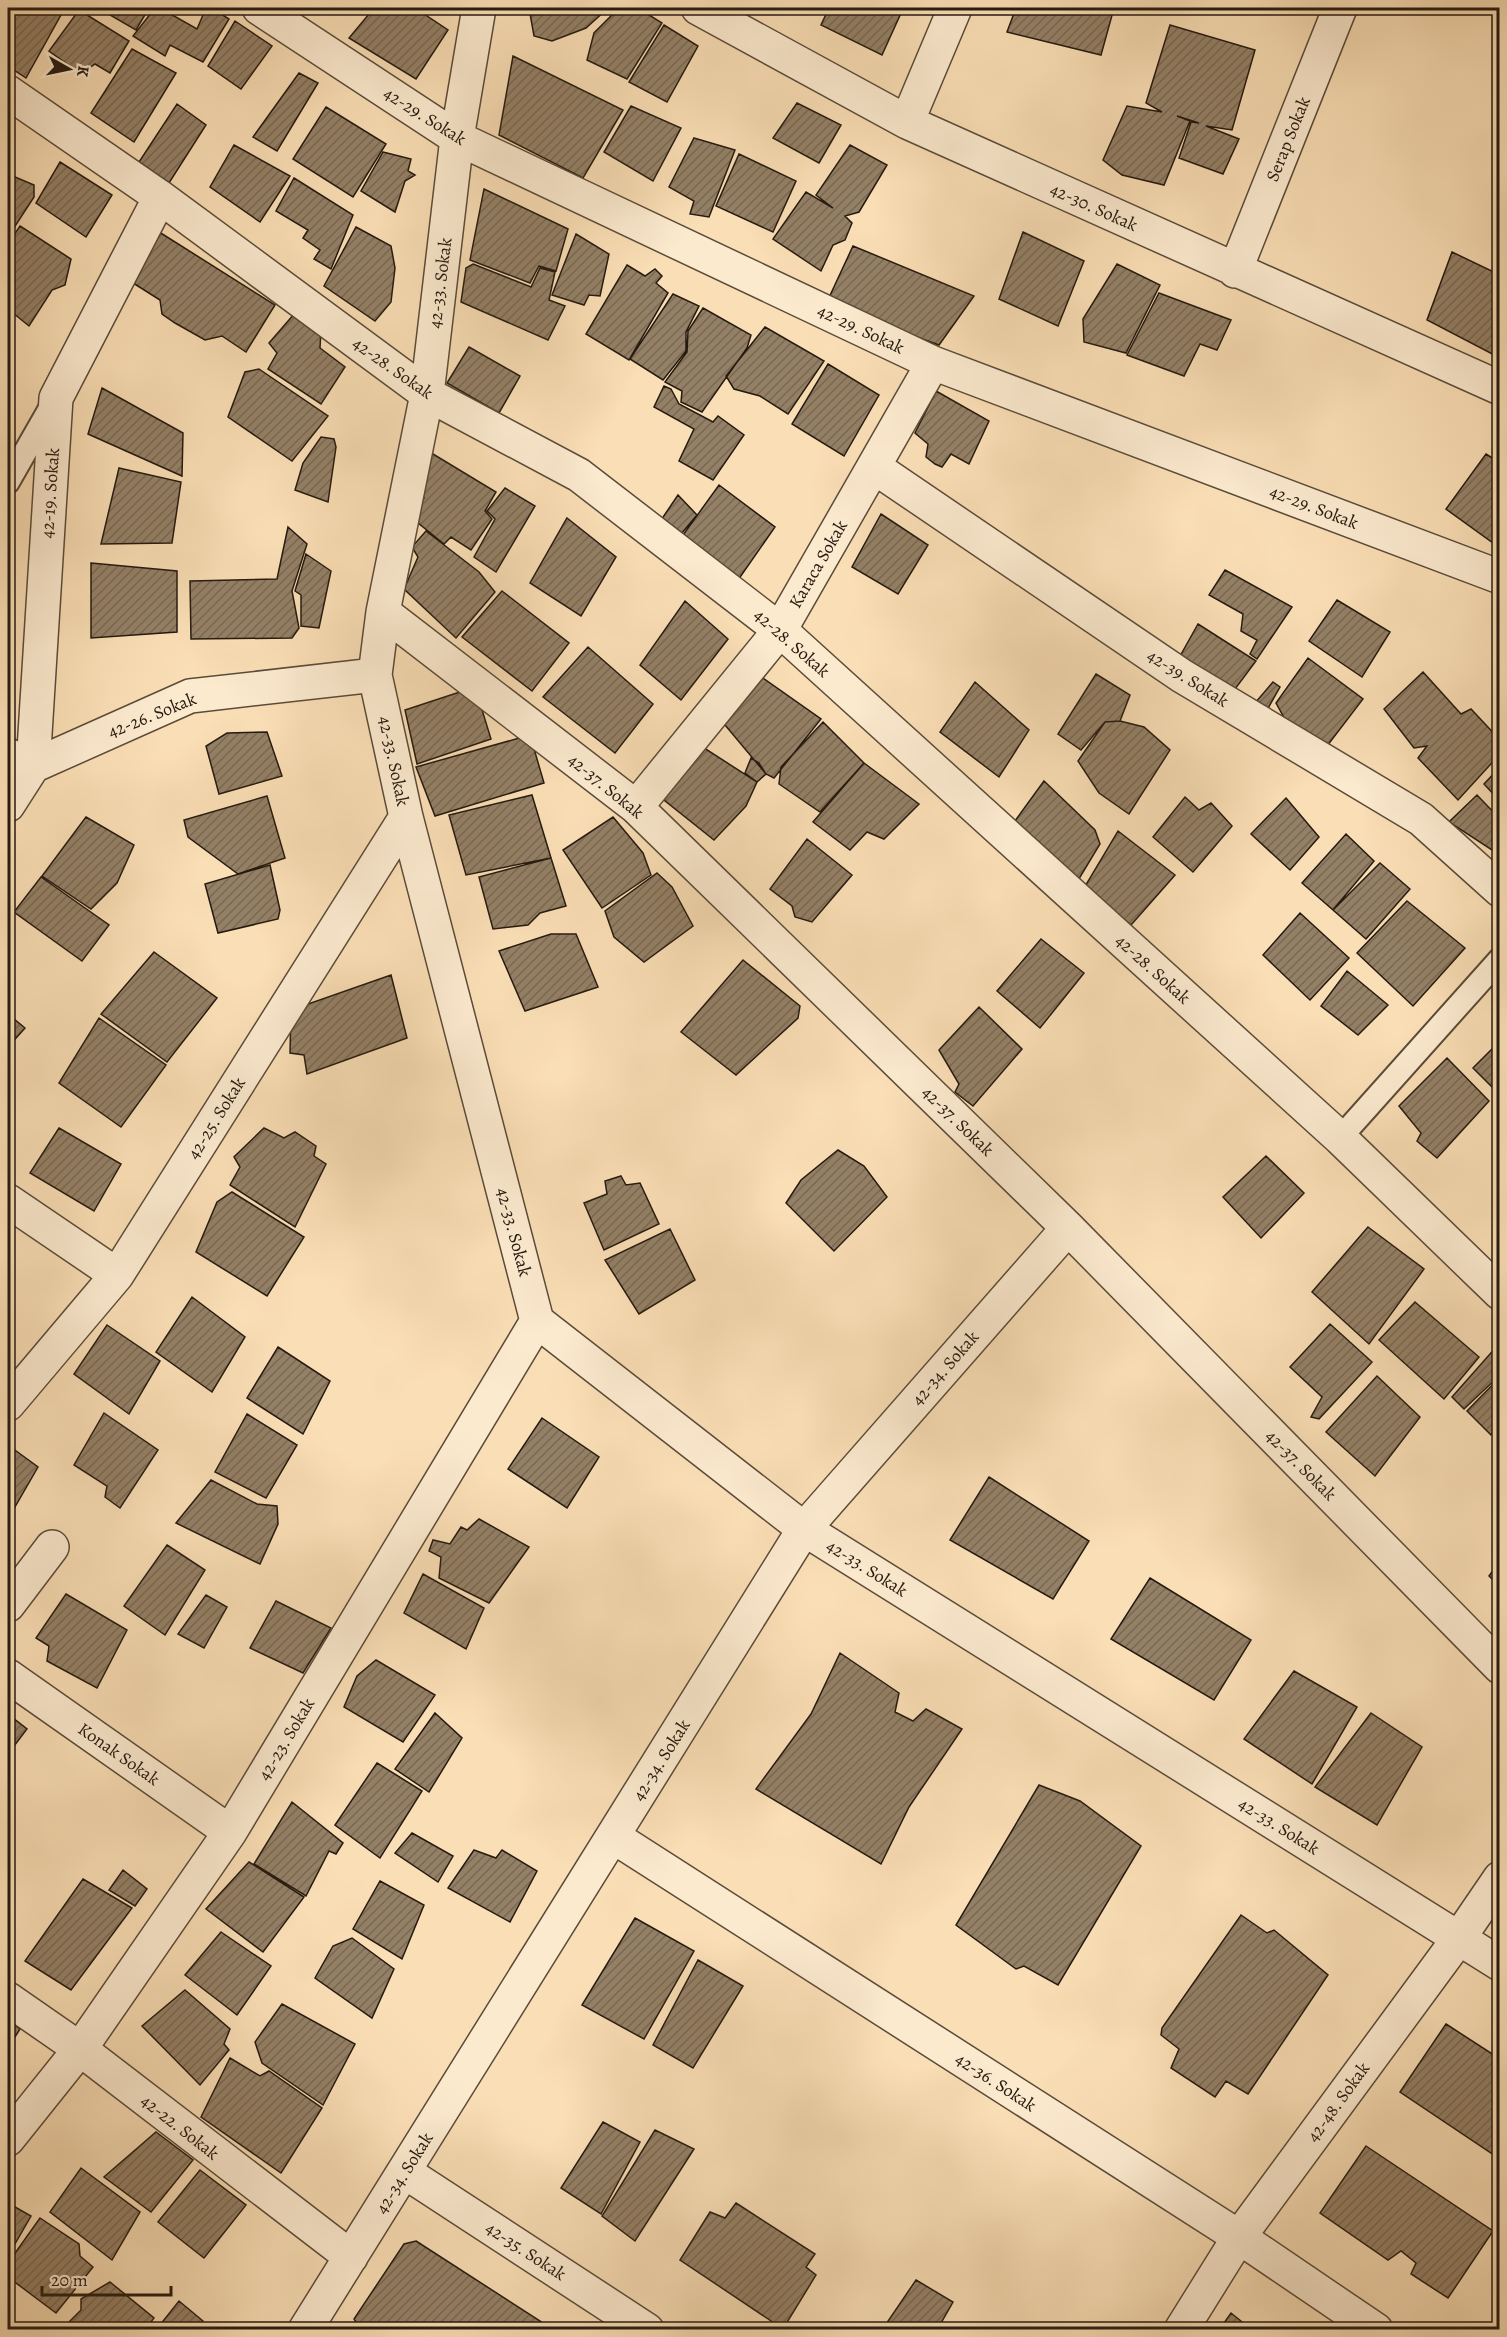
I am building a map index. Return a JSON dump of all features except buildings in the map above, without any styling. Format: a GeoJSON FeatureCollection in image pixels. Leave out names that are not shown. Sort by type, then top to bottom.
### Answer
{"type":"FeatureCollection","features":[{"type":"Feature","properties":{"kind":"street","name":"42-29. Sokak"},"geometry":{"type":"LineString","coordinates":[[259,8],[456,138],[933,363],[1500,578]]}},
{"type":"Feature","properties":{"kind":"street","name":"42-33. Sokak"},"geometry":{"type":"LineString","coordinates":[[479,8],[456,138],[427,394],[383,612],[375,675],[406,818],[537,1321],[804,1529],[1500,1964]]}},
{"type":"Feature","properties":{"kind":"street","name":"42-30. Sokak"},"geometry":{"type":"LineString","coordinates":[[698,8],[906,122],[1235,272],[1500,388]]}},
{"type":"Feature","properties":{"kind":"street"},"geometry":{"type":"LineString","coordinates":[[906,122],[955,8]]}},
{"type":"Feature","properties":{"kind":"street","name":"Serap Sokak"},"geometry":{"type":"LineString","coordinates":[[1235,272],[1340,8]]}},
{"type":"Feature","properties":{"kind":"street","name":"42-28. Sokak"},"geometry":{"type":"LineString","coordinates":[[8,92],[160,197],[427,394],[579,475],[780,630],[1340,1138],[1500,1293]]}},
{"type":"Feature","properties":{"kind":"street","name":"42-19. Sokak"},"geometry":{"type":"LineString","coordinates":[[8,805],[20,760],[56,398],[160,197]]}},
{"type":"Feature","properties":{"kind":"street","name":"Karaca Sokak"},"geometry":{"type":"LineString","coordinates":[[636,807],[780,630],[933,363]]}},
{"type":"Feature","properties":{"kind":"street","name":"42-39. Sokak"},"geometry":{"type":"LineString","coordinates":[[874,467],[1182,675],[1421,819],[1500,890]]}},
{"type":"Feature","properties":{"kind":"street","name":"42-37. Sokak"},"geometry":{"type":"LineString","coordinates":[[383,612],[636,807],[1068,1228],[1500,1667]]}},
{"type":"Feature","properties":{"kind":"street","name":"42-26. Sokak"},"geometry":{"type":"LineString","coordinates":[[20,760],[190,696],[375,675]]}},
{"type":"Feature","properties":{"kind":"street","name":"42-25. Sokak"},"geometry":{"type":"LineString","coordinates":[[8,1404],[117,1275],[406,818]]}},
{"type":"Feature","properties":{"kind":"street"},"geometry":{"type":"LineString","coordinates":[[8,1201],[117,1275]]}},
{"type":"Feature","properties":{"kind":"street","name":"42-34. Sokak"},"geometry":{"type":"LineString","coordinates":[[305,2330],[804,1529],[1068,1228]]}},
{"type":"Feature","properties":{"kind":"street","name":"42-23. Sokak"},"geometry":{"type":"LineString","coordinates":[[8,2139],[80,2049],[230,1832],[537,1321]]}},
{"type":"Feature","properties":{"kind":"street"},"geometry":{"type":"LineString","coordinates":[[8,1605],[52,1547]]}},
{"type":"Feature","properties":{"kind":"street","name":"Konak Sokak"},"geometry":{"type":"LineString","coordinates":[[8,1676],[230,1832]]}},
{"type":"Feature","properties":{"kind":"street","name":"42-36. Sokak"},"geometry":{"type":"LineString","coordinates":[[614,1837],[1239,2237],[1376,2330]]}},
{"type":"Feature","properties":{"kind":"street","name":"42-48. Sokak"},"geometry":{"type":"LineString","coordinates":[[1181,2330],[1239,2237],[1459,1938],[1500,1878]]}},
{"type":"Feature","properties":{"kind":"street","name":"42-22. Sokak"},"geometry":{"type":"LineString","coordinates":[[8,2000],[80,2049],[351,2257]]}},
{"type":"Feature","properties":{"kind":"street","name":"42-35. Sokak"},"geometry":{"type":"LineString","coordinates":[[405,2172],[647,2330]]}},
{"type":"Feature","properties":{"kind":"lane"},"geometry":{"type":"LineString","coordinates":[[8,482],[56,398]]}},
{"type":"Feature","properties":{"kind":"lane"},"geometry":{"type":"LineString","coordinates":[[1340,1138],[1500,959]]}}]}
